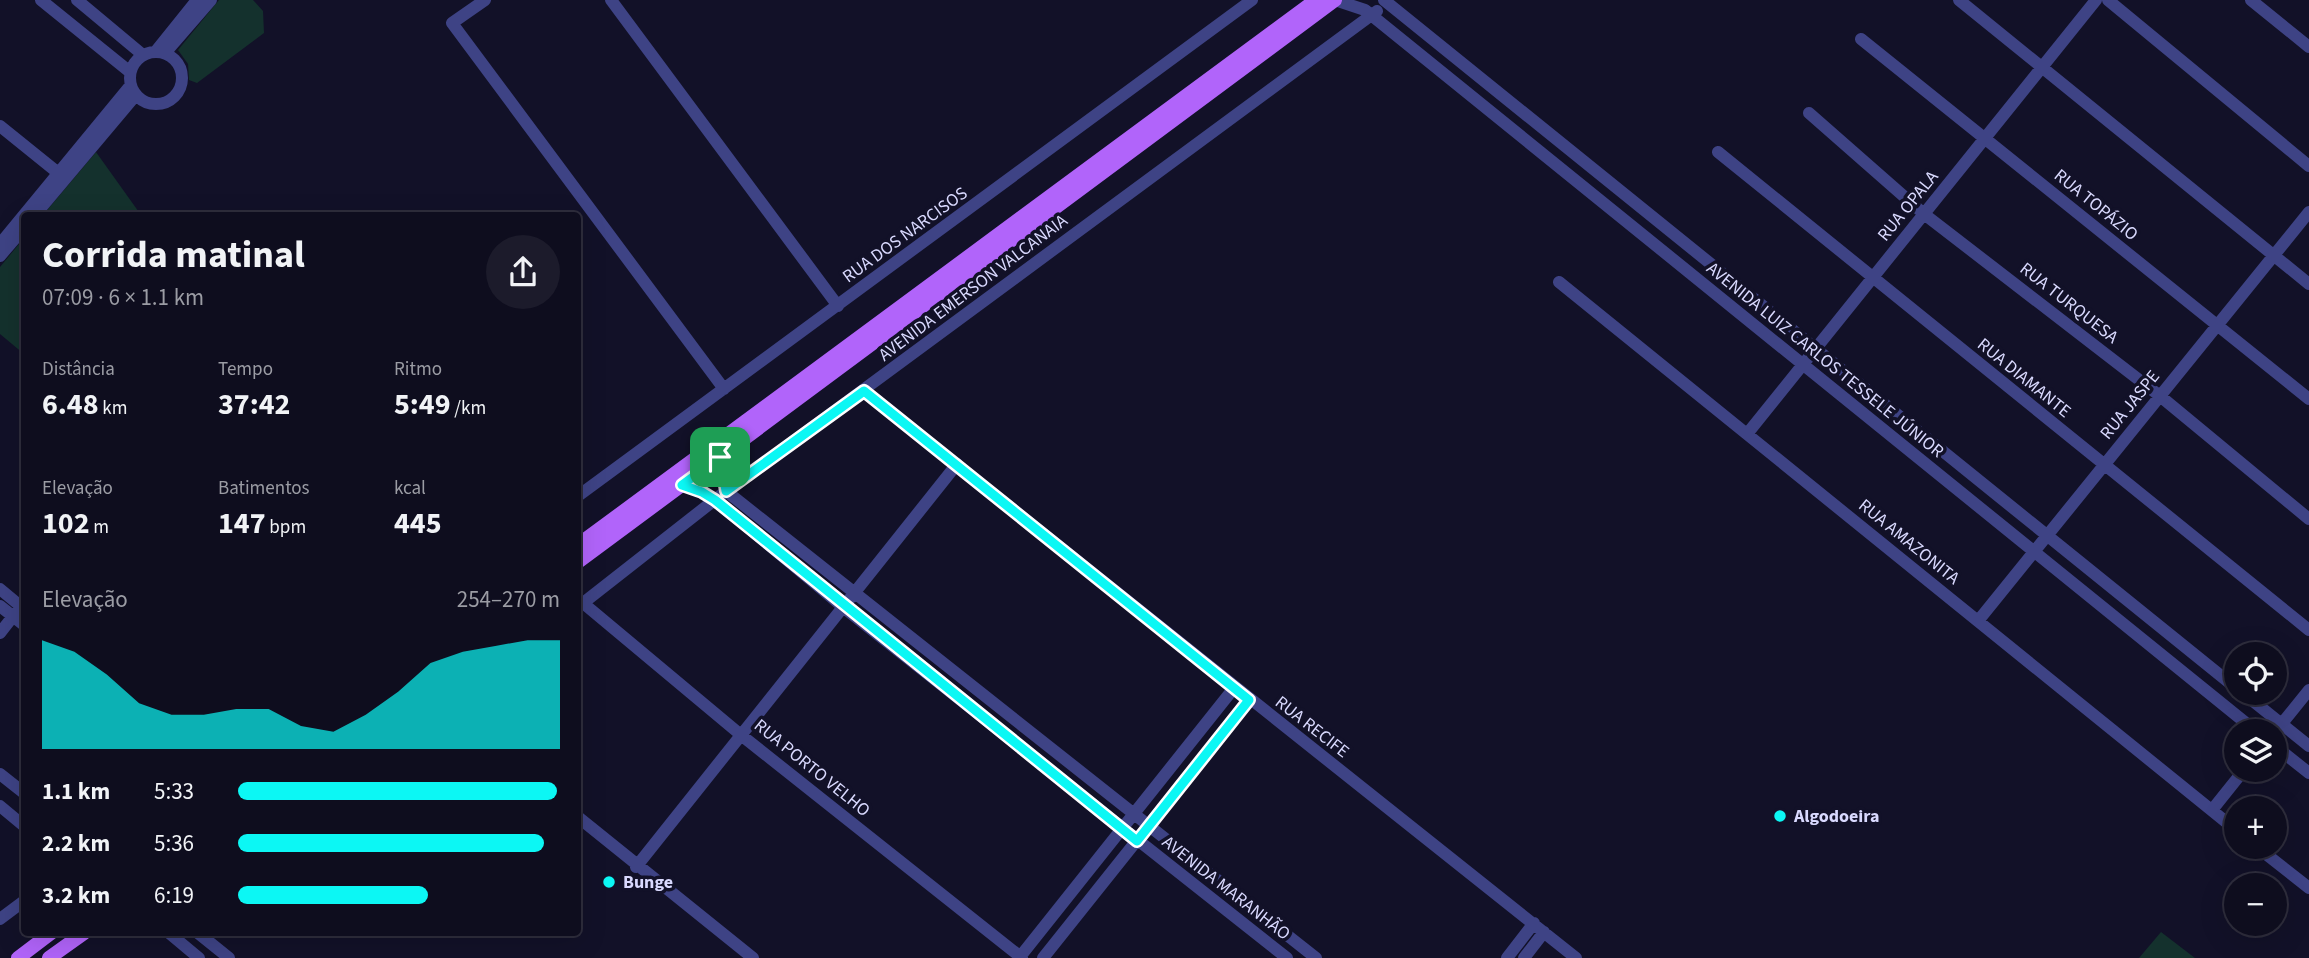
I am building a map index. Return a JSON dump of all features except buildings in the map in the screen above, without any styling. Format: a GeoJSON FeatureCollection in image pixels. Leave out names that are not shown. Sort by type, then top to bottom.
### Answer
{"type":"FeatureCollection","features":[{"type":"Feature","properties":{"kind":"main road"},"geometry":{"type":"LineString","coordinates":[[581,543],[1316,0]]}},
{"type":"Feature","properties":{"kind":"main road"},"geometry":{"type":"LineString","coordinates":[[581,560],[1335,0]]}},
{"type":"Feature","properties":{"kind":"main road"},"geometry":{"type":"LineString","coordinates":[[18,958],[47,936]]}},
{"type":"Feature","properties":{"kind":"main road"},"geometry":{"type":"LineString","coordinates":[[49,958],[80,936]]}},
{"type":"Feature","properties":{"kind":"street"},"geometry":{"type":"LineString","coordinates":[[41,0],[130,72],[133,90],[142,101],[157,104],[177,93],[181,70],[77,0]]}},
{"type":"Feature","properties":{"kind":"street"},"geometry":{"type":"LineString","coordinates":[[155,53],[197,0]]}},
{"type":"Feature","properties":{"kind":"street"},"geometry":{"type":"LineString","coordinates":[[130,72],[155,53],[211,0]]}},
{"type":"Feature","properties":{"kind":"street"},"geometry":{"type":"LineString","coordinates":[[485,0],[452,23],[724,389]]}},
{"type":"Feature","properties":{"kind":"street"},"geometry":{"type":"LineString","coordinates":[[611,0],[838,306]]}},
{"type":"Feature","properties":{"kind":"street","name":"RUA DOS NARCISOS"},"geometry":{"type":"LineString","coordinates":[[581,494],[1252,0]]}},
{"type":"Feature","properties":{"kind":"street","name":"AVENIDA LUIZ CARLOS TESSELE JÚNIOR"},"geometry":{"type":"LineString","coordinates":[[1335,0],[1354,4],[1371,15],[2241,719]]}},
{"type":"Feature","properties":{"kind":"street"},"geometry":{"type":"LineString","coordinates":[[1959,0],[2309,284]]}},
{"type":"Feature","properties":{"kind":"street","name":"RUA OPALA"},"geometry":{"type":"LineString","coordinates":[[1747,434],[2096,0]]}},
{"type":"Feature","properties":{"kind":"street"},"geometry":{"type":"LineString","coordinates":[[2108,0],[2309,166]]}},
{"type":"Feature","properties":{"kind":"street"},"geometry":{"type":"LineString","coordinates":[[2251,0],[2309,47]]}},
{"type":"Feature","properties":{"kind":"street","name":"AVENIDA LUIZ CARLOS TESSELE JÚNIOR"},"geometry":{"type":"LineString","coordinates":[[1388,1],[2224,678]]}},
{"type":"Feature","properties":{"kind":"street","name":"AVENIDA EMERSON VALCANAIA"},"geometry":{"type":"LineString","coordinates":[[581,604],[726,491],[1388,1]]}},
{"type":"Feature","properties":{"kind":"street","name":"RUA TOPÁZIO"},"geometry":{"type":"LineString","coordinates":[[1861,39],[2309,399]]}},
{"type":"Feature","properties":{"kind":"street"},"geometry":{"type":"LineString","coordinates":[[29,212],[133,90]]}},
{"type":"Feature","properties":{"kind":"street","name":"RUA TURQUESA"},"geometry":{"type":"LineString","coordinates":[[1809,113],[1924,214],[2160,396],[2309,520]]}},
{"type":"Feature","properties":{"kind":"street"},"geometry":{"type":"LineString","coordinates":[[0,126],[62,176]]}},
{"type":"Feature","properties":{"kind":"street","name":"RUA DIAMANTE"},"geometry":{"type":"LineString","coordinates":[[1718,152],[2309,630]]}},
{"type":"Feature","properties":{"kind":"street"},"geometry":{"type":"LineString","coordinates":[[37,212],[62,176]]}},
{"type":"Feature","properties":{"kind":"street","name":"RUA JASPE"},"geometry":{"type":"LineString","coordinates":[[1978,621],[2309,212]]}},
{"type":"Feature","properties":{"kind":"street"},"geometry":{"type":"LineString","coordinates":[[0,244],[21,221]]}},
{"type":"Feature","properties":{"kind":"street"},"geometry":{"type":"LineString","coordinates":[[0,256],[21,232]]}},
{"type":"Feature","properties":{"kind":"street","name":"RUA AMAZONITA"},"geometry":{"type":"LineString","coordinates":[[1559,282],[2224,820]]}},
{"type":"Feature","properties":{"kind":"street","name":"RUA RECIFE"},"geometry":{"type":"LineString","coordinates":[[864,391],[1576,958]]}},
{"type":"Feature","properties":{"kind":"street"},"geometry":{"type":"LineString","coordinates":[[720,457],[726,491]]}},
{"type":"Feature","properties":{"kind":"street"},"geometry":{"type":"LineString","coordinates":[[636,867],[957,464]]}},
{"type":"Feature","properties":{"kind":"street","name":"AVENIDA MARANHÃO"},"geometry":{"type":"LineString","coordinates":[[682,485],[715,500],[843,607],[1287,958]]}},
{"type":"Feature","properties":{"kind":"street","name":"AVENIDA MARANHÃO"},"geometry":{"type":"LineString","coordinates":[[726,491],[1134,817],[1316,958]]}},
{"type":"Feature","properties":{"kind":"street"},"geometry":{"type":"LineString","coordinates":[[0,589],[11,609],[0,633]]}},
{"type":"Feature","properties":{"kind":"street","name":"RUA PORTO VELHO"},"geometry":{"type":"LineString","coordinates":[[581,606],[1020,958]]}},
{"type":"Feature","properties":{"kind":"street"},"geometry":{"type":"LineString","coordinates":[[1020,958],[1234,688]]}},
{"type":"Feature","properties":{"kind":"street"},"geometry":{"type":"LineString","coordinates":[[2285,719],[2309,690]]}},
{"type":"Feature","properties":{"kind":"street"},"geometry":{"type":"LineString","coordinates":[[1043,958],[1249,700]]}},
{"type":"Feature","properties":{"kind":"street"},"geometry":{"type":"LineString","coordinates":[[2255,705],[2269,719]]}},
{"type":"Feature","properties":{"kind":"street"},"geometry":{"type":"LineString","coordinates":[[2287,733],[2309,746]]}},
{"type":"Feature","properties":{"kind":"street"},"geometry":{"type":"LineString","coordinates":[[2287,756],[2309,773]]}},
{"type":"Feature","properties":{"kind":"street"},"geometry":{"type":"LineString","coordinates":[[0,774],[21,791]]}},
{"type":"Feature","properties":{"kind":"street"},"geometry":{"type":"LineString","coordinates":[[2212,810],[2234,782]]}},
{"type":"Feature","properties":{"kind":"street"},"geometry":{"type":"LineString","coordinates":[[0,806],[21,824]]}},
{"type":"Feature","properties":{"kind":"street"},"geometry":{"type":"LineString","coordinates":[[581,820],[636,867],[753,958]]}},
{"type":"Feature","properties":{"kind":"street"},"geometry":{"type":"LineString","coordinates":[[2273,859],[2309,888]]}},
{"type":"Feature","properties":{"kind":"street"},"geometry":{"type":"LineString","coordinates":[[0,919],[21,903]]}},
{"type":"Feature","properties":{"kind":"street"},"geometry":{"type":"LineString","coordinates":[[1507,958],[1539,928]]}},
{"type":"Feature","properties":{"kind":"street"},"geometry":{"type":"LineString","coordinates":[[1524,958],[1539,928]]}},
{"type":"Feature","properties":{"kind":"street"},"geometry":{"type":"LineString","coordinates":[[173,936],[200,958]]}},
{"type":"Feature","properties":{"kind":"street"},"geometry":{"type":"LineString","coordinates":[[202,936],[229,958]]}},
{"type":"Feature","properties":{"kind":"green space"},"geometry":{"type":"Polygon","coordinates":[[[219,0],[253,0],[263,11],[264,33],[197,83],[189,80],[188,64],[178,50],[219,0]]]}},
{"type":"Feature","properties":{"kind":"green space"},"geometry":{"type":"Polygon","coordinates":[[[96,152],[139,212],[46,212],[96,152]]]}},
{"type":"Feature","properties":{"kind":"green space"},"geometry":{"type":"Polygon","coordinates":[[[21,242],[21,352],[0,334],[0,267],[21,242]]]}},
{"type":"Feature","properties":{"kind":"green space"},"geometry":{"type":"Polygon","coordinates":[[[2161,932],[2195,958],[2139,958],[2161,932]]]}},
{"type":"Feature","properties":{"kind":"place","name":"Algodoeira"},"geometry":{"type":"Point","coordinates":[1780,816]}},
{"type":"Feature","properties":{"kind":"place","name":"Bunge"},"geometry":{"type":"Point","coordinates":[609,882]}},
{"type":"Feature","properties":{"kind":"route"},"geometry":{"type":"LineString","coordinates":[[864,391],[1249,700],[1137,841],[843,607],[715,500],[707,494],[682,485],[720,457],[726,491],[864,391]]}}]}
